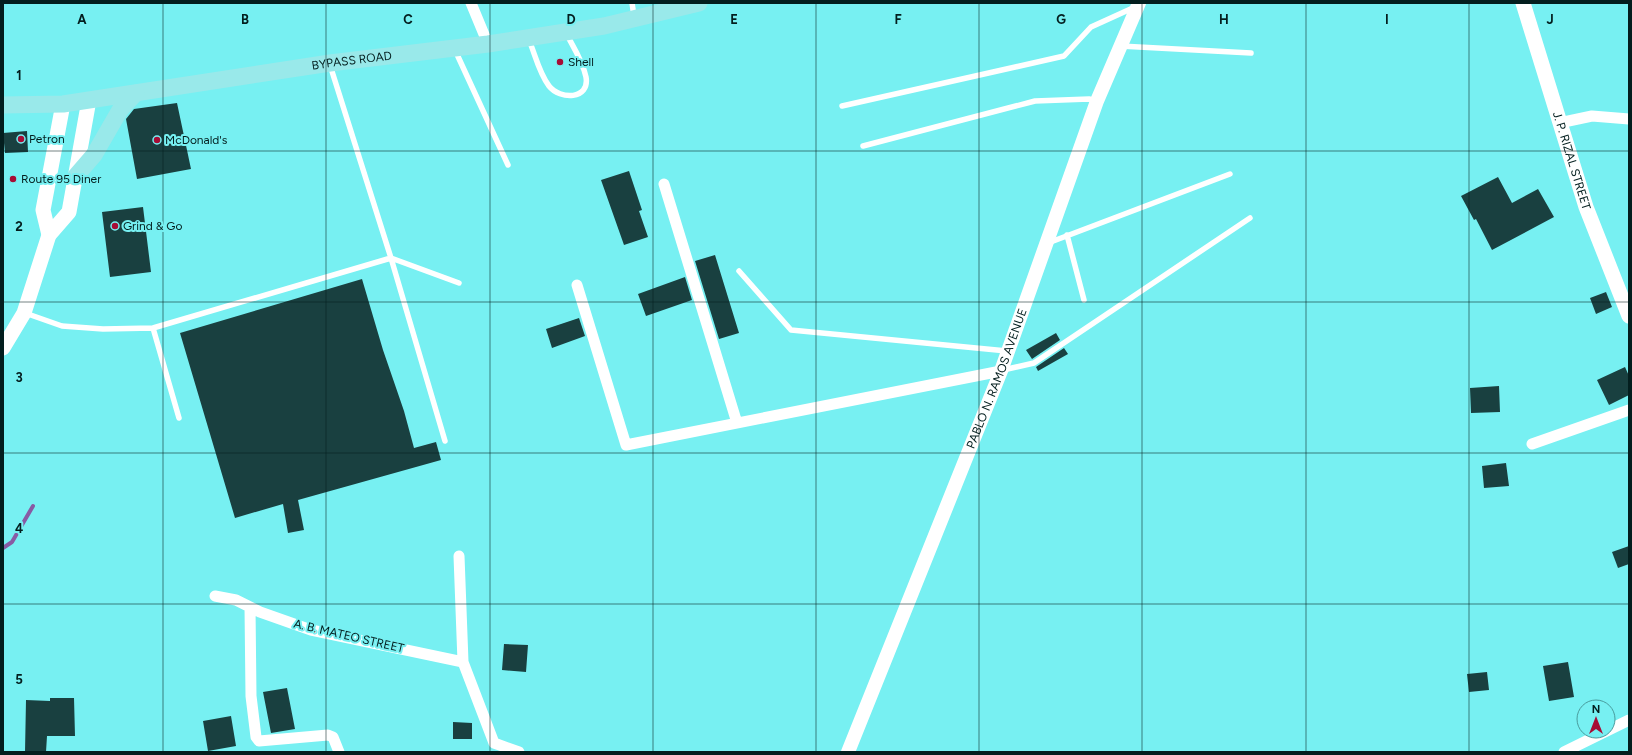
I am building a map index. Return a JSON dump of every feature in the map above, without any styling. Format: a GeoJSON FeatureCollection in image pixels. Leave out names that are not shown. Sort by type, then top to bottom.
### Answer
{"type":"FeatureCollection","features":[{"type":"Feature","properties":{"kind":"main road","name":"BYPASS ROAD"},"geometry":{"type":"LineString","coordinates":[[3,104],[63,104],[330,63],[488,44],[604,26],[633,11],[699,3]]}},
{"type":"Feature","properties":{"kind":"main road","name":"J. P. RIZAL STREET"},"geometry":{"type":"LineString","coordinates":[[1523,3],[1558,123],[1586,207],[1629,316]]}},
{"type":"Feature","properties":{"kind":"main road"},"geometry":{"type":"LineString","coordinates":[[75,177],[94,155],[120,110],[136,93]]}},
{"type":"Feature","properties":{"kind":"main road"},"geometry":{"type":"LineString","coordinates":[[3,348],[24,313],[49,235],[69,212],[89,100]]}},
{"type":"Feature","properties":{"kind":"main road"},"geometry":{"type":"LineString","coordinates":[[49,235],[44,210],[63,104]]}},
{"type":"Feature","properties":{"kind":"street"},"geometry":{"type":"LineString","coordinates":[[471,3],[488,44]]}},
{"type":"Feature","properties":{"kind":"street","name":"PABLO N. RAMOS AVENUE"},"geometry":{"type":"LineString","coordinates":[[848,752],[1001,371],[1097,101],[1138,5]]}},
{"type":"Feature","properties":{"kind":"street"},"geometry":{"type":"LineString","coordinates":[[1558,123],[1592,116],[1629,119]]}},
{"type":"Feature","properties":{"kind":"street"},"geometry":{"type":"LineString","coordinates":[[664,184],[737,423]]}},
{"type":"Feature","properties":{"kind":"street"},"geometry":{"type":"LineString","coordinates":[[577,285],[626,445],[1001,371]]}},
{"type":"Feature","properties":{"kind":"street"},"geometry":{"type":"LineString","coordinates":[[1532,444],[1629,410]]}},
{"type":"Feature","properties":{"kind":"street"},"geometry":{"type":"LineString","coordinates":[[459,556],[463,662],[494,743],[519,752]]}},
{"type":"Feature","properties":{"kind":"street","name":"A. B. MATEO STREET"},"geometry":{"type":"LineString","coordinates":[[214,596],[236,600],[272,617],[312,630],[463,662]]}},
{"type":"Feature","properties":{"kind":"street"},"geometry":{"type":"LineString","coordinates":[[250,607],[251,696],[256,737],[259,741],[328,735],[333,737],[339,752]]}},
{"type":"Feature","properties":{"kind":"street"},"geometry":{"type":"LineString","coordinates":[[1564,752],[1629,720]]}},
{"type":"Feature","properties":{"kind":"lane"},"geometry":{"type":"LineString","coordinates":[[842,106],[1064,56],[1091,27],[1138,5]]}},
{"type":"Feature","properties":{"kind":"lane"},"geometry":{"type":"LineString","coordinates":[[529,38],[549,86],[556,92],[568,97],[579,94],[585,85],[586,78],[582,65],[566,32]]}},
{"type":"Feature","properties":{"kind":"lane"},"geometry":{"type":"LineString","coordinates":[[1120,46],[1251,53]]}},
{"type":"Feature","properties":{"kind":"lane"},"geometry":{"type":"LineString","coordinates":[[454,48],[508,165]]}},
{"type":"Feature","properties":{"kind":"lane"},"geometry":{"type":"LineString","coordinates":[[330,63],[392,258],[446,441]]}},
{"type":"Feature","properties":{"kind":"lane"},"geometry":{"type":"LineString","coordinates":[[864,146],[1035,101],[1089,99],[1097,101]]}},
{"type":"Feature","properties":{"kind":"lane"},"geometry":{"type":"LineString","coordinates":[[1046,244],[1230,174]]}},
{"type":"Feature","properties":{"kind":"lane"},"geometry":{"type":"LineString","coordinates":[[1001,371],[1034,363],[1250,218]]}},
{"type":"Feature","properties":{"kind":"lane"},"geometry":{"type":"LineString","coordinates":[[1067,235],[1084,300]]}},
{"type":"Feature","properties":{"kind":"lane"},"geometry":{"type":"LineString","coordinates":[[24,313],[62,326],[103,330],[153,328],[392,258],[460,283]]}},
{"type":"Feature","properties":{"kind":"lane"},"geometry":{"type":"LineString","coordinates":[[739,271],[790,330],[1008,351]]}},
{"type":"Feature","properties":{"kind":"lane"},"geometry":{"type":"LineString","coordinates":[[153,328],[179,418]]}},
{"type":"Feature","properties":{"kind":"building","name":"McDonald's"},"geometry":{"type":"Polygon","coordinates":[[[177,103],[191,169],[137,179],[126,119],[134,109],[177,103]]]}},
{"type":"Feature","properties":{"kind":"building"},"geometry":{"type":"Polygon","coordinates":[[[27,131],[28,152],[5,153],[3,133],[27,131]]]}},
{"type":"Feature","properties":{"kind":"building"},"geometry":{"type":"Polygon","coordinates":[[[629,171],[642,210],[639,211],[648,237],[624,245],[601,180],[629,171]]]}},
{"type":"Feature","properties":{"kind":"building"},"geometry":{"type":"Polygon","coordinates":[[[1498,177],[1512,203],[1538,189],[1554,217],[1492,250],[1476,219],[1474,220],[1461,196],[1498,177]]]}},
{"type":"Feature","properties":{"kind":"building"},"geometry":{"type":"Polygon","coordinates":[[[143,207],[151,272],[110,277],[102,212],[143,207]]]}},
{"type":"Feature","properties":{"kind":"building"},"geometry":{"type":"Polygon","coordinates":[[[715,255],[739,333],[719,339],[695,261],[715,255]]]}},
{"type":"Feature","properties":{"kind":"building"},"geometry":{"type":"Polygon","coordinates":[[[685,277],[692,300],[646,316],[638,294],[685,277]]]}},
{"type":"Feature","properties":{"kind":"building"},"geometry":{"type":"Polygon","coordinates":[[[362,279],[383,350],[404,411],[414,448],[436,442],[441,460],[298,500],[304,530],[288,533],[283,504],[235,518],[180,333],[362,279]]]}},
{"type":"Feature","properties":{"kind":"building"},"geometry":{"type":"Polygon","coordinates":[[[1606,292],[1612,307],[1596,314],[1590,298],[1606,292]]]}},
{"type":"Feature","properties":{"kind":"building"},"geometry":{"type":"Polygon","coordinates":[[[579,318],[585,336],[552,348],[546,329],[579,318]]]}},
{"type":"Feature","properties":{"kind":"building"},"geometry":{"type":"Polygon","coordinates":[[[1056,333],[1060,340],[1032,359],[1026,350],[1056,333]]]}},
{"type":"Feature","properties":{"kind":"building"},"geometry":{"type":"Polygon","coordinates":[[[1064,348],[1068,354],[1038,371],[1036,367],[1064,348]]]}},
{"type":"Feature","properties":{"kind":"building"},"geometry":{"type":"Polygon","coordinates":[[[1625,367],[1629,376],[1629,395],[1609,405],[1597,380],[1625,367]]]}},
{"type":"Feature","properties":{"kind":"building"},"geometry":{"type":"Polygon","coordinates":[[[1499,386],[1500,412],[1471,413],[1470,388],[1499,386]]]}},
{"type":"Feature","properties":{"kind":"building"},"geometry":{"type":"Polygon","coordinates":[[[1506,463],[1509,486],[1484,488],[1482,466],[1506,463]]]}},
{"type":"Feature","properties":{"kind":"building"},"geometry":{"type":"Polygon","coordinates":[[[1629,546],[1629,564],[1618,568],[1612,552],[1629,546]]]}},
{"type":"Feature","properties":{"kind":"building"},"geometry":{"type":"Polygon","coordinates":[[[504,644],[528,645],[526,672],[502,670],[504,644]]]}},
{"type":"Feature","properties":{"kind":"building"},"geometry":{"type":"Polygon","coordinates":[[[1568,662],[1574,697],[1549,701],[1543,666],[1568,662]]]}},
{"type":"Feature","properties":{"kind":"building"},"geometry":{"type":"Polygon","coordinates":[[[1487,672],[1489,690],[1469,692],[1467,674],[1487,672]]]}},
{"type":"Feature","properties":{"kind":"building"},"geometry":{"type":"Polygon","coordinates":[[[287,688],[295,729],[271,733],[263,692],[287,688]]]}},
{"type":"Feature","properties":{"kind":"building"},"geometry":{"type":"Polygon","coordinates":[[[50,698],[74,698],[75,736],[47,736],[46,752],[25,752],[26,700],[50,701],[50,698]]]}},
{"type":"Feature","properties":{"kind":"building"},"geometry":{"type":"Polygon","coordinates":[[[231,716],[236,746],[208,751],[203,721],[231,716]]]}},
{"type":"Feature","properties":{"kind":"building"},"geometry":{"type":"Polygon","coordinates":[[[453,722],[472,723],[472,739],[453,739],[453,722]]]}},
{"type":"Feature","properties":{"kind":"waterway"},"geometry":{"type":"LineString","coordinates":[[3,548],[12,542],[33,506]]}},
{"type":"Feature","properties":{"kind":"place","name":"Shell"},"geometry":{"type":"Point","coordinates":[560,62]}},
{"type":"Feature","properties":{"kind":"place","name":"Petron"},"geometry":{"type":"Point","coordinates":[21,139]}},
{"type":"Feature","properties":{"kind":"place","name":"McDonald's"},"geometry":{"type":"Point","coordinates":[157,140]}},
{"type":"Feature","properties":{"kind":"place","name":"Route 95 Diner"},"geometry":{"type":"Point","coordinates":[13,179]}},
{"type":"Feature","properties":{"kind":"place","name":"Grind & Go"},"geometry":{"type":"Point","coordinates":[115,226]}}]}
